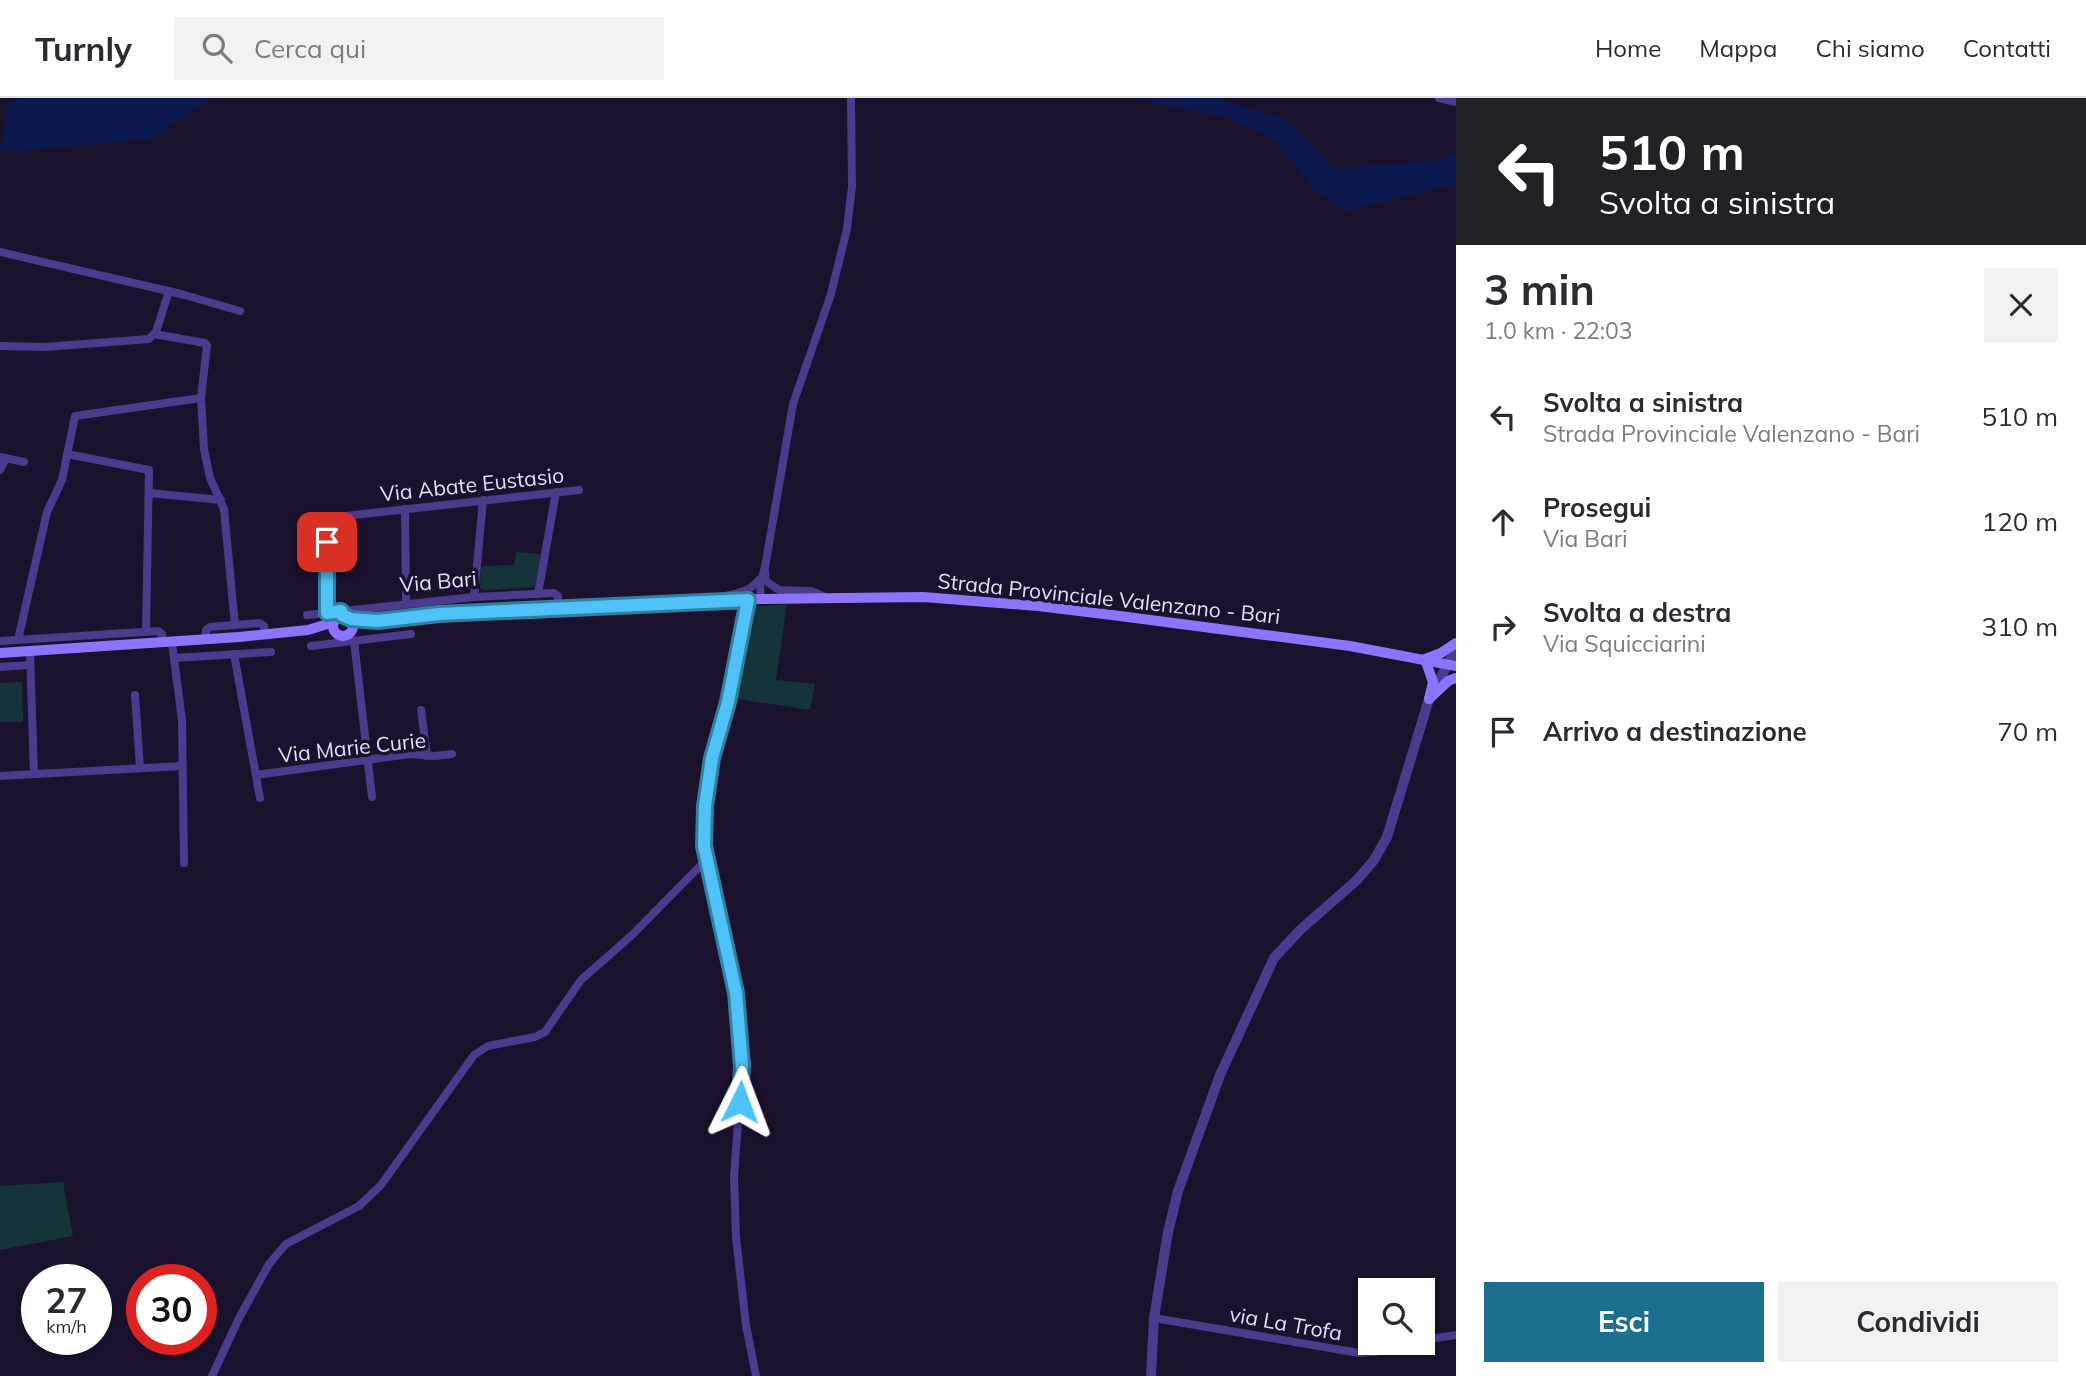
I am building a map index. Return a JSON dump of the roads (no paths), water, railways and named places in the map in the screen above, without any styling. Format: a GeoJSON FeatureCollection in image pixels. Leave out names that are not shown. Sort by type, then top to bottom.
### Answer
{"type":"FeatureCollection","features":[{"type":"Feature","properties":{"kind":"main road","name":"Strada Provinciale Valenzano - Bari"},"geometry":{"type":"LineString","coordinates":[[630,606],[825,597],[923,597],[1038,606],[1350,646],[1452,665]]}},
{"type":"Feature","properties":{"kind":"main road","name":"Via Bari"},"geometry":{"type":"LineString","coordinates":[[0,653],[239,637],[439,614],[630,606]]}},
{"type":"Feature","properties":{"kind":"main road"},"geometry":{"type":"LineString","coordinates":[[1429,699],[1433,682],[1425,659],[1456,643]]}},
{"type":"Feature","properties":{"kind":"main road"},"geometry":{"type":"LineString","coordinates":[[1429,699],[1448,681],[1456,678]]}},
{"type":"Feature","properties":{"kind":"street"},"geometry":{"type":"LineString","coordinates":[[1438,98],[1456,102]]}},
{"type":"Feature","properties":{"kind":"street"},"geometry":{"type":"LineString","coordinates":[[761,600],[759,589],[764,579],[793,404],[831,294],[847,229],[852,186],[851,100]]}},
{"type":"Feature","properties":{"kind":"street"},"geometry":{"type":"LineString","coordinates":[[0,253],[169,291],[240,311]]}},
{"type":"Feature","properties":{"kind":"street"},"geometry":{"type":"LineString","coordinates":[[0,346],[45,347],[146,339],[154,334],[169,291]]}},
{"type":"Feature","properties":{"kind":"street"},"geometry":{"type":"LineString","coordinates":[[154,334],[206,344],[201,398],[207,468],[225,514],[235,625]]}},
{"type":"Feature","properties":{"kind":"street"},"geometry":{"type":"LineString","coordinates":[[18,640],[47,512],[61,483],[75,416],[201,398]]}},
{"type":"Feature","properties":{"kind":"street"},"geometry":{"type":"LineString","coordinates":[[67,454],[149,470],[146,632]]}},
{"type":"Feature","properties":{"kind":"street"},"geometry":{"type":"LineString","coordinates":[[0,470],[3,458],[24,462]]}},
{"type":"Feature","properties":{"kind":"street","name":"Via Abate Eustasio"},"geometry":{"type":"LineString","coordinates":[[343,626],[327,518],[579,490]]}},
{"type":"Feature","properties":{"kind":"street"},"geometry":{"type":"LineString","coordinates":[[556,492],[538,594],[556,593],[557,609]]}},
{"type":"Feature","properties":{"kind":"street"},"geometry":{"type":"LineString","coordinates":[[149,493],[221,500]]}},
{"type":"Feature","properties":{"kind":"street"},"geometry":{"type":"LineString","coordinates":[[474,597],[484,500]]}},
{"type":"Feature","properties":{"kind":"street"},"geometry":{"type":"LineString","coordinates":[[405,509],[406,603]]}},
{"type":"Feature","properties":{"kind":"street"},"geometry":{"type":"LineString","coordinates":[[764,579],[779,590],[811,591],[825,597]]}},
{"type":"Feature","properties":{"kind":"street"},"geometry":{"type":"LineString","coordinates":[[707,603],[724,596],[743,593],[764,579]]}},
{"type":"Feature","properties":{"kind":"street"},"geometry":{"type":"LineString","coordinates":[[517,594],[518,611]]}},
{"type":"Feature","properties":{"kind":"street","name":"Via Bari"},"geometry":{"type":"LineString","coordinates":[[311,646],[343,626],[406,603],[538,594]]}},
{"type":"Feature","properties":{"kind":"street"},"geometry":{"type":"LineString","coordinates":[[748,600],[728,702],[708,782],[704,846],[736,993],[742,1066],[734,1177],[736,1237],[746,1325],[756,1376]]}},
{"type":"Feature","properties":{"kind":"street","name":"Via Bari"},"geometry":{"type":"LineString","coordinates":[[307,615],[343,626],[411,634]]}},
{"type":"Feature","properties":{"kind":"street","name":"Via Bari"},"geometry":{"type":"LineString","coordinates":[[208,639],[206,630],[210,627],[261,624],[265,634]]}},
{"type":"Feature","properties":{"kind":"street"},"geometry":{"type":"LineString","coordinates":[[343,626],[368,760],[372,797]]}},
{"type":"Feature","properties":{"kind":"street"},"geometry":{"type":"LineString","coordinates":[[0,641],[160,632],[174,658],[182,720],[184,863]]}},
{"type":"Feature","properties":{"kind":"street"},"geometry":{"type":"LineString","coordinates":[[239,637],[237,654],[260,798]]}},
{"type":"Feature","properties":{"kind":"street"},"geometry":{"type":"LineString","coordinates":[[208,639],[213,655]]}},
{"type":"Feature","properties":{"kind":"street"},"geometry":{"type":"LineString","coordinates":[[1151,1376],[1154,1318],[1168,1232],[1178,1191],[1220,1075],[1274,958],[1300,930],[1357,880],[1374,860],[1387,837],[1429,699],[1452,665],[1456,649]]}},
{"type":"Feature","properties":{"kind":"street"},"geometry":{"type":"LineString","coordinates":[[30,652],[34,774]]}},
{"type":"Feature","properties":{"kind":"street"},"geometry":{"type":"LineString","coordinates":[[174,658],[271,652]]}},
{"type":"Feature","properties":{"kind":"street"},"geometry":{"type":"LineString","coordinates":[[0,667],[30,665]]}},
{"type":"Feature","properties":{"kind":"street"},"geometry":{"type":"LineString","coordinates":[[135,695],[140,768]]}},
{"type":"Feature","properties":{"kind":"street"},"geometry":{"type":"LineString","coordinates":[[421,710],[426,756]]}},
{"type":"Feature","properties":{"kind":"street","name":"Via Marie Curie"},"geometry":{"type":"LineString","coordinates":[[256,775],[410,754],[452,754]]}},
{"type":"Feature","properties":{"kind":"street"},"geometry":{"type":"LineString","coordinates":[[0,776],[182,766]]}},
{"type":"Feature","properties":{"kind":"street"},"geometry":{"type":"LineString","coordinates":[[212,1376],[239,1318],[269,1264],[286,1244],[359,1206],[381,1185],[404,1155],[474,1055],[488,1046],[536,1037],[545,1032],[581,980],[707,862]]}},
{"type":"Feature","properties":{"kind":"street","name":"via La Trofa"},"geometry":{"type":"LineString","coordinates":[[1154,1318],[1358,1353]]}},
{"type":"Feature","properties":{"kind":"street"},"geometry":{"type":"LineString","coordinates":[[1435,1338],[1456,1335]]}}]}
